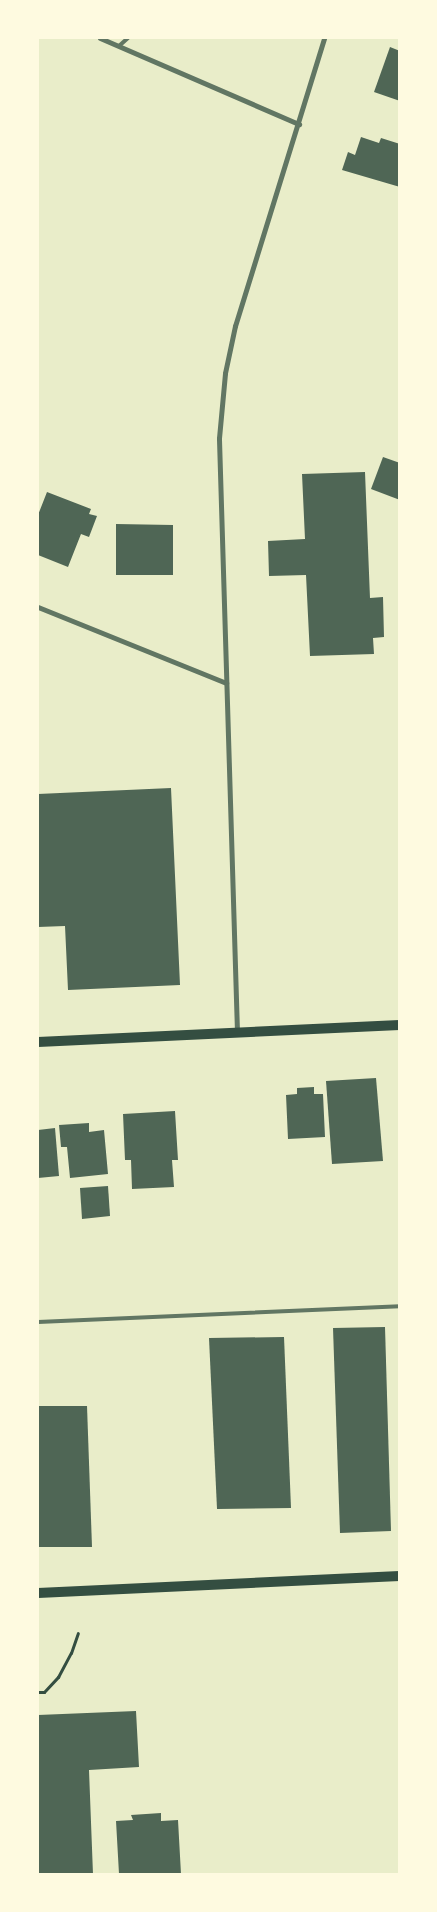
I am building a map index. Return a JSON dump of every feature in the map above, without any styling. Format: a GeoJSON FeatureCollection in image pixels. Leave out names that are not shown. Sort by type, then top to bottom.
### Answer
{"type":"FeatureCollection","features":[{"type":"Feature","properties":{"kind":"main road"},"geometry":{"type":"LineString","coordinates":[[38,1042],[400,1025]]}},
{"type":"Feature","properties":{"kind":"main road"},"geometry":{"type":"LineString","coordinates":[[38,1593],[400,1576]]}},
{"type":"Feature","properties":{"kind":"street"},"geometry":{"type":"LineString","coordinates":[[100,38],[298,124]]}},
{"type":"Feature","properties":{"kind":"street"},"geometry":{"type":"LineString","coordinates":[[237,1033],[219,438],[225,374],[235,326],[324,38]]}},
{"type":"Feature","properties":{"kind":"street"},"geometry":{"type":"LineString","coordinates":[[38,607],[226,683]]}},
{"type":"Feature","properties":{"kind":"lane"},"geometry":{"type":"LineString","coordinates":[[118,46],[128,38]]}},
{"type":"Feature","properties":{"kind":"lane"},"geometry":{"type":"LineString","coordinates":[[38,1322],[400,1306]]}},
{"type":"Feature","properties":{"kind":"path"},"geometry":{"type":"LineString","coordinates":[[38,1692],[44,1692],[58,1677],[71,1653],[78,1633]]}},
{"type":"Feature","properties":{"kind":"building"},"geometry":{"type":"Polygon","coordinates":[[[390,47],[400,51],[400,101],[374,92],[390,47]]]}},
{"type":"Feature","properties":{"kind":"building"},"geometry":{"type":"Polygon","coordinates":[[[361,137],[379,143],[381,138],[400,144],[400,187],[342,170],[348,152],[355,155],[361,137]]]}},
{"type":"Feature","properties":{"kind":"building"},"geometry":{"type":"Polygon","coordinates":[[[383,457],[400,463],[400,500],[371,489],[383,457]]]}},
{"type":"Feature","properties":{"kind":"building"},"geometry":{"type":"Polygon","coordinates":[[[365,472],[370,598],[383,597],[384,637],[373,638],[374,654],[310,656],[306,575],[269,576],[268,541],[305,539],[302,474],[365,472]]]}},
{"type":"Feature","properties":{"kind":"building"},"geometry":{"type":"Polygon","coordinates":[[[47,492],[91,509],[89,514],[97,516],[89,537],[81,534],[68,567],[38,555],[38,515],[47,492]]]}},
{"type":"Feature","properties":{"kind":"building"},"geometry":{"type":"Polygon","coordinates":[[[116,524],[173,525],[173,575],[116,575],[116,524]]]}},
{"type":"Feature","properties":{"kind":"building"},"geometry":{"type":"Polygon","coordinates":[[[171,788],[180,985],[68,990],[65,926],[38,927],[38,794],[171,788]]]}},
{"type":"Feature","properties":{"kind":"building"},"geometry":{"type":"Polygon","coordinates":[[[376,1078],[383,1161],[332,1164],[326,1081],[376,1078]]]}},
{"type":"Feature","properties":{"kind":"building"},"geometry":{"type":"Polygon","coordinates":[[[314,1087],[314,1094],[323,1094],[325,1137],[288,1139],[286,1095],[297,1094],[297,1088],[314,1087]]]}},
{"type":"Feature","properties":{"kind":"building"},"geometry":{"type":"Polygon","coordinates":[[[175,1111],[178,1160],[172,1160],[174,1187],[132,1189],[131,1160],[125,1160],[123,1114],[175,1111]]]}},
{"type":"Feature","properties":{"kind":"building"},"geometry":{"type":"Polygon","coordinates":[[[89,1123],[89,1132],[104,1130],[108,1174],[70,1178],[67,1147],[61,1147],[59,1125],[89,1123]]]}},
{"type":"Feature","properties":{"kind":"building"},"geometry":{"type":"Polygon","coordinates":[[[55,1128],[59,1176],[38,1178],[38,1130],[55,1128]]]}},
{"type":"Feature","properties":{"kind":"building"},"geometry":{"type":"Polygon","coordinates":[[[108,1186],[110,1216],[82,1219],[80,1188],[108,1186]]]}},
{"type":"Feature","properties":{"kind":"building"},"geometry":{"type":"Polygon","coordinates":[[[385,1327],[391,1531],[340,1533],[333,1328],[385,1327]]]}},
{"type":"Feature","properties":{"kind":"building"},"geometry":{"type":"Polygon","coordinates":[[[284,1337],[291,1508],[217,1509],[209,1338],[284,1337]]]}},
{"type":"Feature","properties":{"kind":"building"},"geometry":{"type":"Polygon","coordinates":[[[38,1406],[87,1406],[92,1547],[38,1547],[38,1406]]]}},
{"type":"Feature","properties":{"kind":"building"},"geometry":{"type":"Polygon","coordinates":[[[136,1711],[139,1767],[89,1770],[93,1874],[38,1874],[38,1715],[136,1711]]]}},
{"type":"Feature","properties":{"kind":"building"},"geometry":{"type":"Polygon","coordinates":[[[161,1813],[161,1821],[178,1820],[181,1874],[119,1874],[116,1821],[133,1820],[131,1815],[161,1813]]]}}]}
